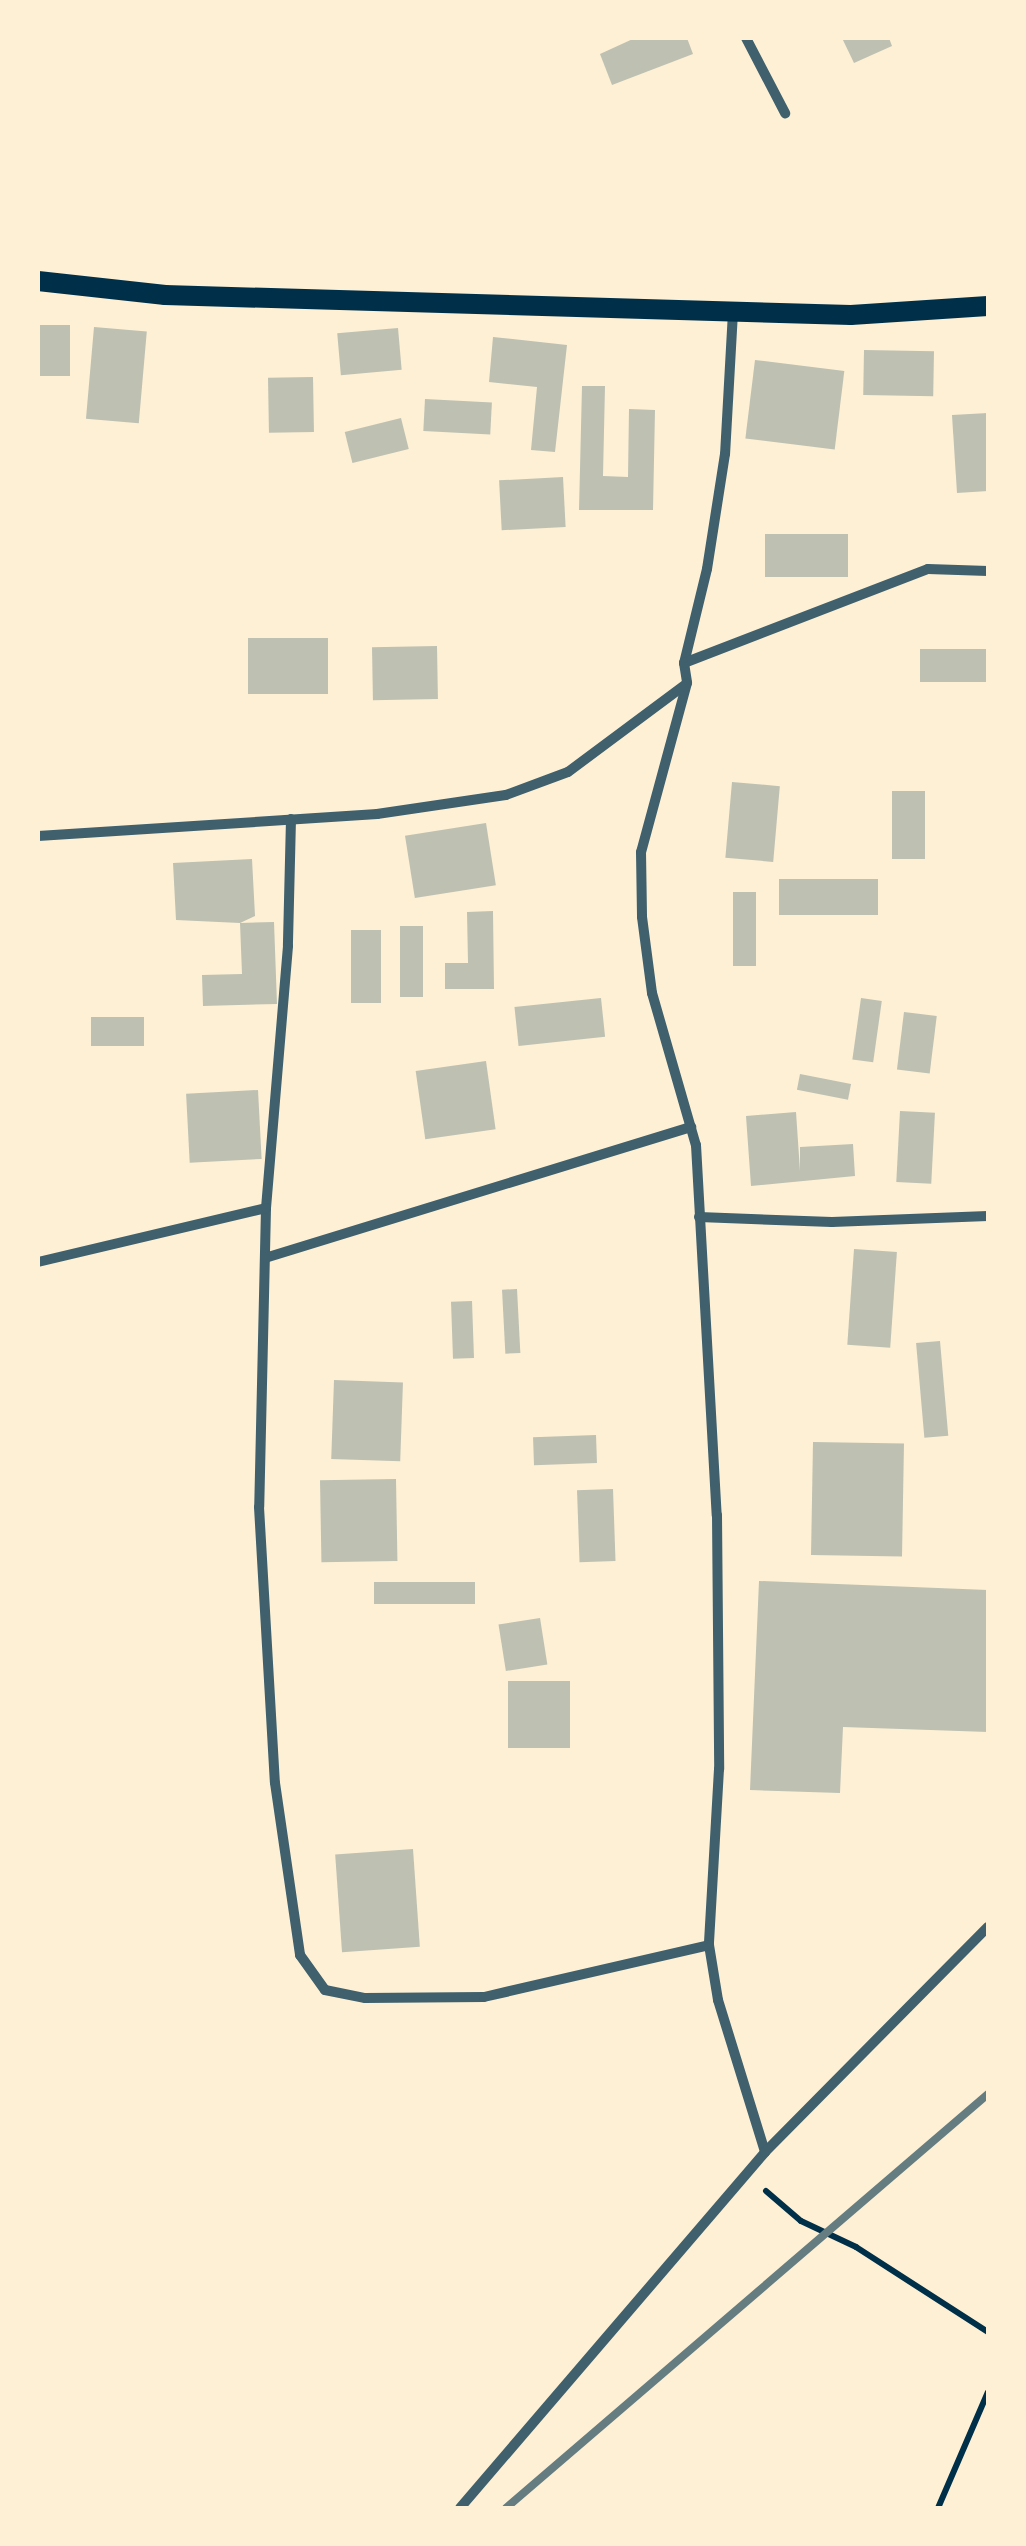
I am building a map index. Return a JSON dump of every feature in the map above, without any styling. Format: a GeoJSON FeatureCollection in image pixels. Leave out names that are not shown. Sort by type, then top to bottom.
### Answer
{"type":"FeatureCollection","features":[{"type":"Feature","properties":{"kind":"main road"},"geometry":{"type":"LineString","coordinates":[[38,281],[165,295],[733,312],[852,315],[988,306]]}},
{"type":"Feature","properties":{"kind":"street"},"geometry":{"type":"LineString","coordinates":[[746,38],[785,112]]}},
{"type":"Feature","properties":{"kind":"street"},"geometry":{"type":"LineString","coordinates":[[733,312],[724,454],[708,569],[684,664],[687,683],[641,852],[642,916],[652,993],[691,1127],[700,1217],[717,1515],[719,1769],[709,1944],[718,2000],[765,2152]]}},
{"type":"Feature","properties":{"kind":"street"},"geometry":{"type":"LineString","coordinates":[[684,664],[928,569],[988,571]]}},
{"type":"Feature","properties":{"kind":"street"},"geometry":{"type":"LineString","coordinates":[[38,836],[451,805],[537,786],[568,772],[687,683]]}},
{"type":"Feature","properties":{"kind":"street"},"geometry":{"type":"LineString","coordinates":[[291,819],[287,964],[266,1208],[260,1506],[265,1659],[287,1885],[300,1955],[312,1977],[326,1990],[364,1998],[484,1997],[709,1944]]}},
{"type":"Feature","properties":{"kind":"street"},"geometry":{"type":"LineString","coordinates":[[265,1258],[691,1127]]}},
{"type":"Feature","properties":{"kind":"street"},"geometry":{"type":"LineString","coordinates":[[38,1262],[266,1208]]}},
{"type":"Feature","properties":{"kind":"street"},"geometry":{"type":"LineString","coordinates":[[700,1217],[832,1222],[988,1216]]}},
{"type":"Feature","properties":{"kind":"street"},"geometry":{"type":"LineString","coordinates":[[460,2508],[765,2152],[988,1927]]}},
{"type":"Feature","properties":{"kind":"path"},"geometry":{"type":"LineString","coordinates":[[746,2174],[801,2221],[856,2247],[988,2332]]}},
{"type":"Feature","properties":{"kind":"path"},"geometry":{"type":"LineString","coordinates":[[938,2508],[988,2392]]}},
{"type":"Feature","properties":{"kind":"building"},"geometry":{"type":"Polygon","coordinates":[[[635,38],[687,38],[693,54],[612,85],[600,54],[635,38]]]}},
{"type":"Feature","properties":{"kind":"building"},"geometry":{"type":"Polygon","coordinates":[[[842,38],[889,38],[892,46],[854,63],[842,38]]]}},
{"type":"Feature","properties":{"kind":"building"},"geometry":{"type":"Polygon","coordinates":[[[38,325],[70,325],[70,376],[38,376],[38,325]]]}},
{"type":"Feature","properties":{"kind":"building"},"geometry":{"type":"Polygon","coordinates":[[[94,327],[147,332],[139,423],[86,419],[94,327]]]}},
{"type":"Feature","properties":{"kind":"building"},"geometry":{"type":"Polygon","coordinates":[[[398,328],[402,370],[341,375],[337,333],[398,328]]]}},
{"type":"Feature","properties":{"kind":"building"},"geometry":{"type":"Polygon","coordinates":[[[493,337],[567,345],[555,452],[531,450],[537,387],[489,382],[493,337]]]}},
{"type":"Feature","properties":{"kind":"building"},"geometry":{"type":"Polygon","coordinates":[[[864,350],[934,351],[933,396],[863,395],[864,350]]]}},
{"type":"Feature","properties":{"kind":"building"},"geometry":{"type":"Polygon","coordinates":[[[755,360],[844,371],[835,449],[745,438],[755,360]]]}},
{"type":"Feature","properties":{"kind":"building"},"geometry":{"type":"Polygon","coordinates":[[[313,377],[314,432],[269,433],[268,378],[313,377]]]}},
{"type":"Feature","properties":{"kind":"building"},"geometry":{"type":"Polygon","coordinates":[[[582,386],[605,386],[603,476],[628,477],[629,409],[655,410],[653,510],[579,510],[582,386]]]}},
{"type":"Feature","properties":{"kind":"building"},"geometry":{"type":"Polygon","coordinates":[[[425,399],[492,403],[490,434],[423,431],[425,399]]]}},
{"type":"Feature","properties":{"kind":"building"},"geometry":{"type":"Polygon","coordinates":[[[988,413],[988,491],[957,493],[952,415],[988,413]]]}},
{"type":"Feature","properties":{"kind":"building"},"geometry":{"type":"Polygon","coordinates":[[[401,418],[409,449],[352,463],[345,432],[401,418]]]}},
{"type":"Feature","properties":{"kind":"building"},"geometry":{"type":"Polygon","coordinates":[[[563,477],[566,527],[502,530],[499,480],[563,477]]]}},
{"type":"Feature","properties":{"kind":"building"},"geometry":{"type":"Polygon","coordinates":[[[765,534],[848,534],[848,577],[765,577],[765,534]]]}},
{"type":"Feature","properties":{"kind":"building"},"geometry":{"type":"Polygon","coordinates":[[[248,638],[328,638],[328,694],[248,694],[248,638]]]}},
{"type":"Feature","properties":{"kind":"building"},"geometry":{"type":"Polygon","coordinates":[[[437,646],[438,699],[373,700],[372,647],[437,646]]]}},
{"type":"Feature","properties":{"kind":"building"},"geometry":{"type":"Polygon","coordinates":[[[920,649],[988,649],[988,682],[920,682],[920,649]]]}},
{"type":"Feature","properties":{"kind":"building"},"geometry":{"type":"Polygon","coordinates":[[[732,782],[780,786],[773,862],[725,858],[732,782]]]}},
{"type":"Feature","properties":{"kind":"building"},"geometry":{"type":"Polygon","coordinates":[[[892,791],[925,791],[925,859],[892,859],[892,791]]]}},
{"type":"Feature","properties":{"kind":"building"},"geometry":{"type":"Polygon","coordinates":[[[486,823],[496,885],[415,898],[405,836],[486,823]]]}},
{"type":"Feature","properties":{"kind":"building"},"geometry":{"type":"Polygon","coordinates":[[[252,859],[255,916],[240,923],[176,920],[173,863],[252,859]]]}},
{"type":"Feature","properties":{"kind":"building"},"geometry":{"type":"Polygon","coordinates":[[[779,879],[878,879],[878,915],[779,915],[779,879]]]}},
{"type":"Feature","properties":{"kind":"building"},"geometry":{"type":"Polygon","coordinates":[[[733,892],[756,892],[756,966],[733,966],[733,892]]]}},
{"type":"Feature","properties":{"kind":"building"},"geometry":{"type":"Polygon","coordinates":[[[493,911],[494,989],[445,989],[445,963],[468,963],[467,912],[493,911]]]}},
{"type":"Feature","properties":{"kind":"building"},"geometry":{"type":"Polygon","coordinates":[[[274,922],[277,1004],[203,1006],[202,975],[242,974],[240,923],[274,922]]]}},
{"type":"Feature","properties":{"kind":"building"},"geometry":{"type":"Polygon","coordinates":[[[400,926],[423,926],[423,997],[400,997],[400,926]]]}},
{"type":"Feature","properties":{"kind":"building"},"geometry":{"type":"Polygon","coordinates":[[[351,930],[381,930],[381,1003],[351,1003],[351,930]]]}},
{"type":"Feature","properties":{"kind":"building"},"geometry":{"type":"Polygon","coordinates":[[[601,998],[605,1037],[519,1046],[514,1007],[601,998]]]}},
{"type":"Feature","properties":{"kind":"building"},"geometry":{"type":"Polygon","coordinates":[[[861,998],[882,1001],[873,1062],[852,1059],[861,998]]]}},
{"type":"Feature","properties":{"kind":"building"},"geometry":{"type":"Polygon","coordinates":[[[904,1012],[937,1016],[930,1074],[897,1070],[904,1012]]]}},
{"type":"Feature","properties":{"kind":"building"},"geometry":{"type":"Polygon","coordinates":[[[91,1017],[144,1017],[144,1046],[91,1046],[91,1017]]]}},
{"type":"Feature","properties":{"kind":"building"},"geometry":{"type":"Polygon","coordinates":[[[486,1061],[496,1129],[425,1139],[416,1071],[486,1061]]]}},
{"type":"Feature","properties":{"kind":"building"},"geometry":{"type":"Polygon","coordinates":[[[800,1074],[851,1084],[848,1100],[797,1090],[800,1074]]]}},
{"type":"Feature","properties":{"kind":"building"},"geometry":{"type":"Polygon","coordinates":[[[258,1090],[262,1159],[190,1163],[186,1094],[258,1090]]]}},
{"type":"Feature","properties":{"kind":"building"},"geometry":{"type":"Polygon","coordinates":[[[900,1111],[935,1113],[931,1184],[896,1182],[900,1111]]]}},
{"type":"Feature","properties":{"kind":"building"},"geometry":{"type":"Polygon","coordinates":[[[796,1112],[800,1171],[800,1147],[853,1144],[855,1176],[751,1186],[746,1116],[796,1112]]]}},
{"type":"Feature","properties":{"kind":"building"},"geometry":{"type":"Polygon","coordinates":[[[854,1249],[897,1252],[890,1348],[847,1345],[854,1249]]]}},
{"type":"Feature","properties":{"kind":"building"},"geometry":{"type":"Polygon","coordinates":[[[517,1289],[520,1353],[505,1354],[502,1290],[517,1289]]]}},
{"type":"Feature","properties":{"kind":"building"},"geometry":{"type":"Polygon","coordinates":[[[472,1301],[474,1358],[453,1359],[451,1302],[472,1301]]]}},
{"type":"Feature","properties":{"kind":"building"},"geometry":{"type":"Polygon","coordinates":[[[940,1341],[948,1436],[924,1438],[916,1343],[940,1341]]]}},
{"type":"Feature","properties":{"kind":"building"},"geometry":{"type":"Polygon","coordinates":[[[334,1380],[403,1382],[400,1461],[331,1459],[334,1380]]]}},
{"type":"Feature","properties":{"kind":"building"},"geometry":{"type":"Polygon","coordinates":[[[596,1435],[597,1463],[534,1465],[533,1437],[596,1435]]]}},
{"type":"Feature","properties":{"kind":"building"},"geometry":{"type":"Polygon","coordinates":[[[813,1442],[904,1444],[902,1557],[811,1555],[813,1442]]]}},
{"type":"Feature","properties":{"kind":"building"},"geometry":{"type":"Polygon","coordinates":[[[396,1479],[397,1561],[321,1562],[320,1480],[396,1479]]]}},
{"type":"Feature","properties":{"kind":"building"},"geometry":{"type":"Polygon","coordinates":[[[613,1489],[616,1561],[580,1562],[577,1490],[613,1489]]]}},
{"type":"Feature","properties":{"kind":"building"},"geometry":{"type":"Polygon","coordinates":[[[759,1581],[988,1590],[988,1732],[843,1727],[840,1793],[750,1790],[759,1581]]]}},
{"type":"Feature","properties":{"kind":"building"},"geometry":{"type":"Polygon","coordinates":[[[374,1582],[475,1582],[475,1604],[374,1604],[374,1582]]]}},
{"type":"Feature","properties":{"kind":"building"},"geometry":{"type":"Polygon","coordinates":[[[540,1618],[547,1664],[506,1671],[499,1625],[540,1618]]]}},
{"type":"Feature","properties":{"kind":"building"},"geometry":{"type":"Polygon","coordinates":[[[508,1681],[570,1681],[570,1748],[508,1748],[508,1681]]]}},
{"type":"Feature","properties":{"kind":"building"},"geometry":{"type":"Polygon","coordinates":[[[413,1849],[420,1947],[342,1952],[335,1854],[413,1849]]]}},
{"type":"Feature","properties":{"kind":"railway"},"geometry":{"type":"LineString","coordinates":[[506,2508],[988,2094]]}}]}
